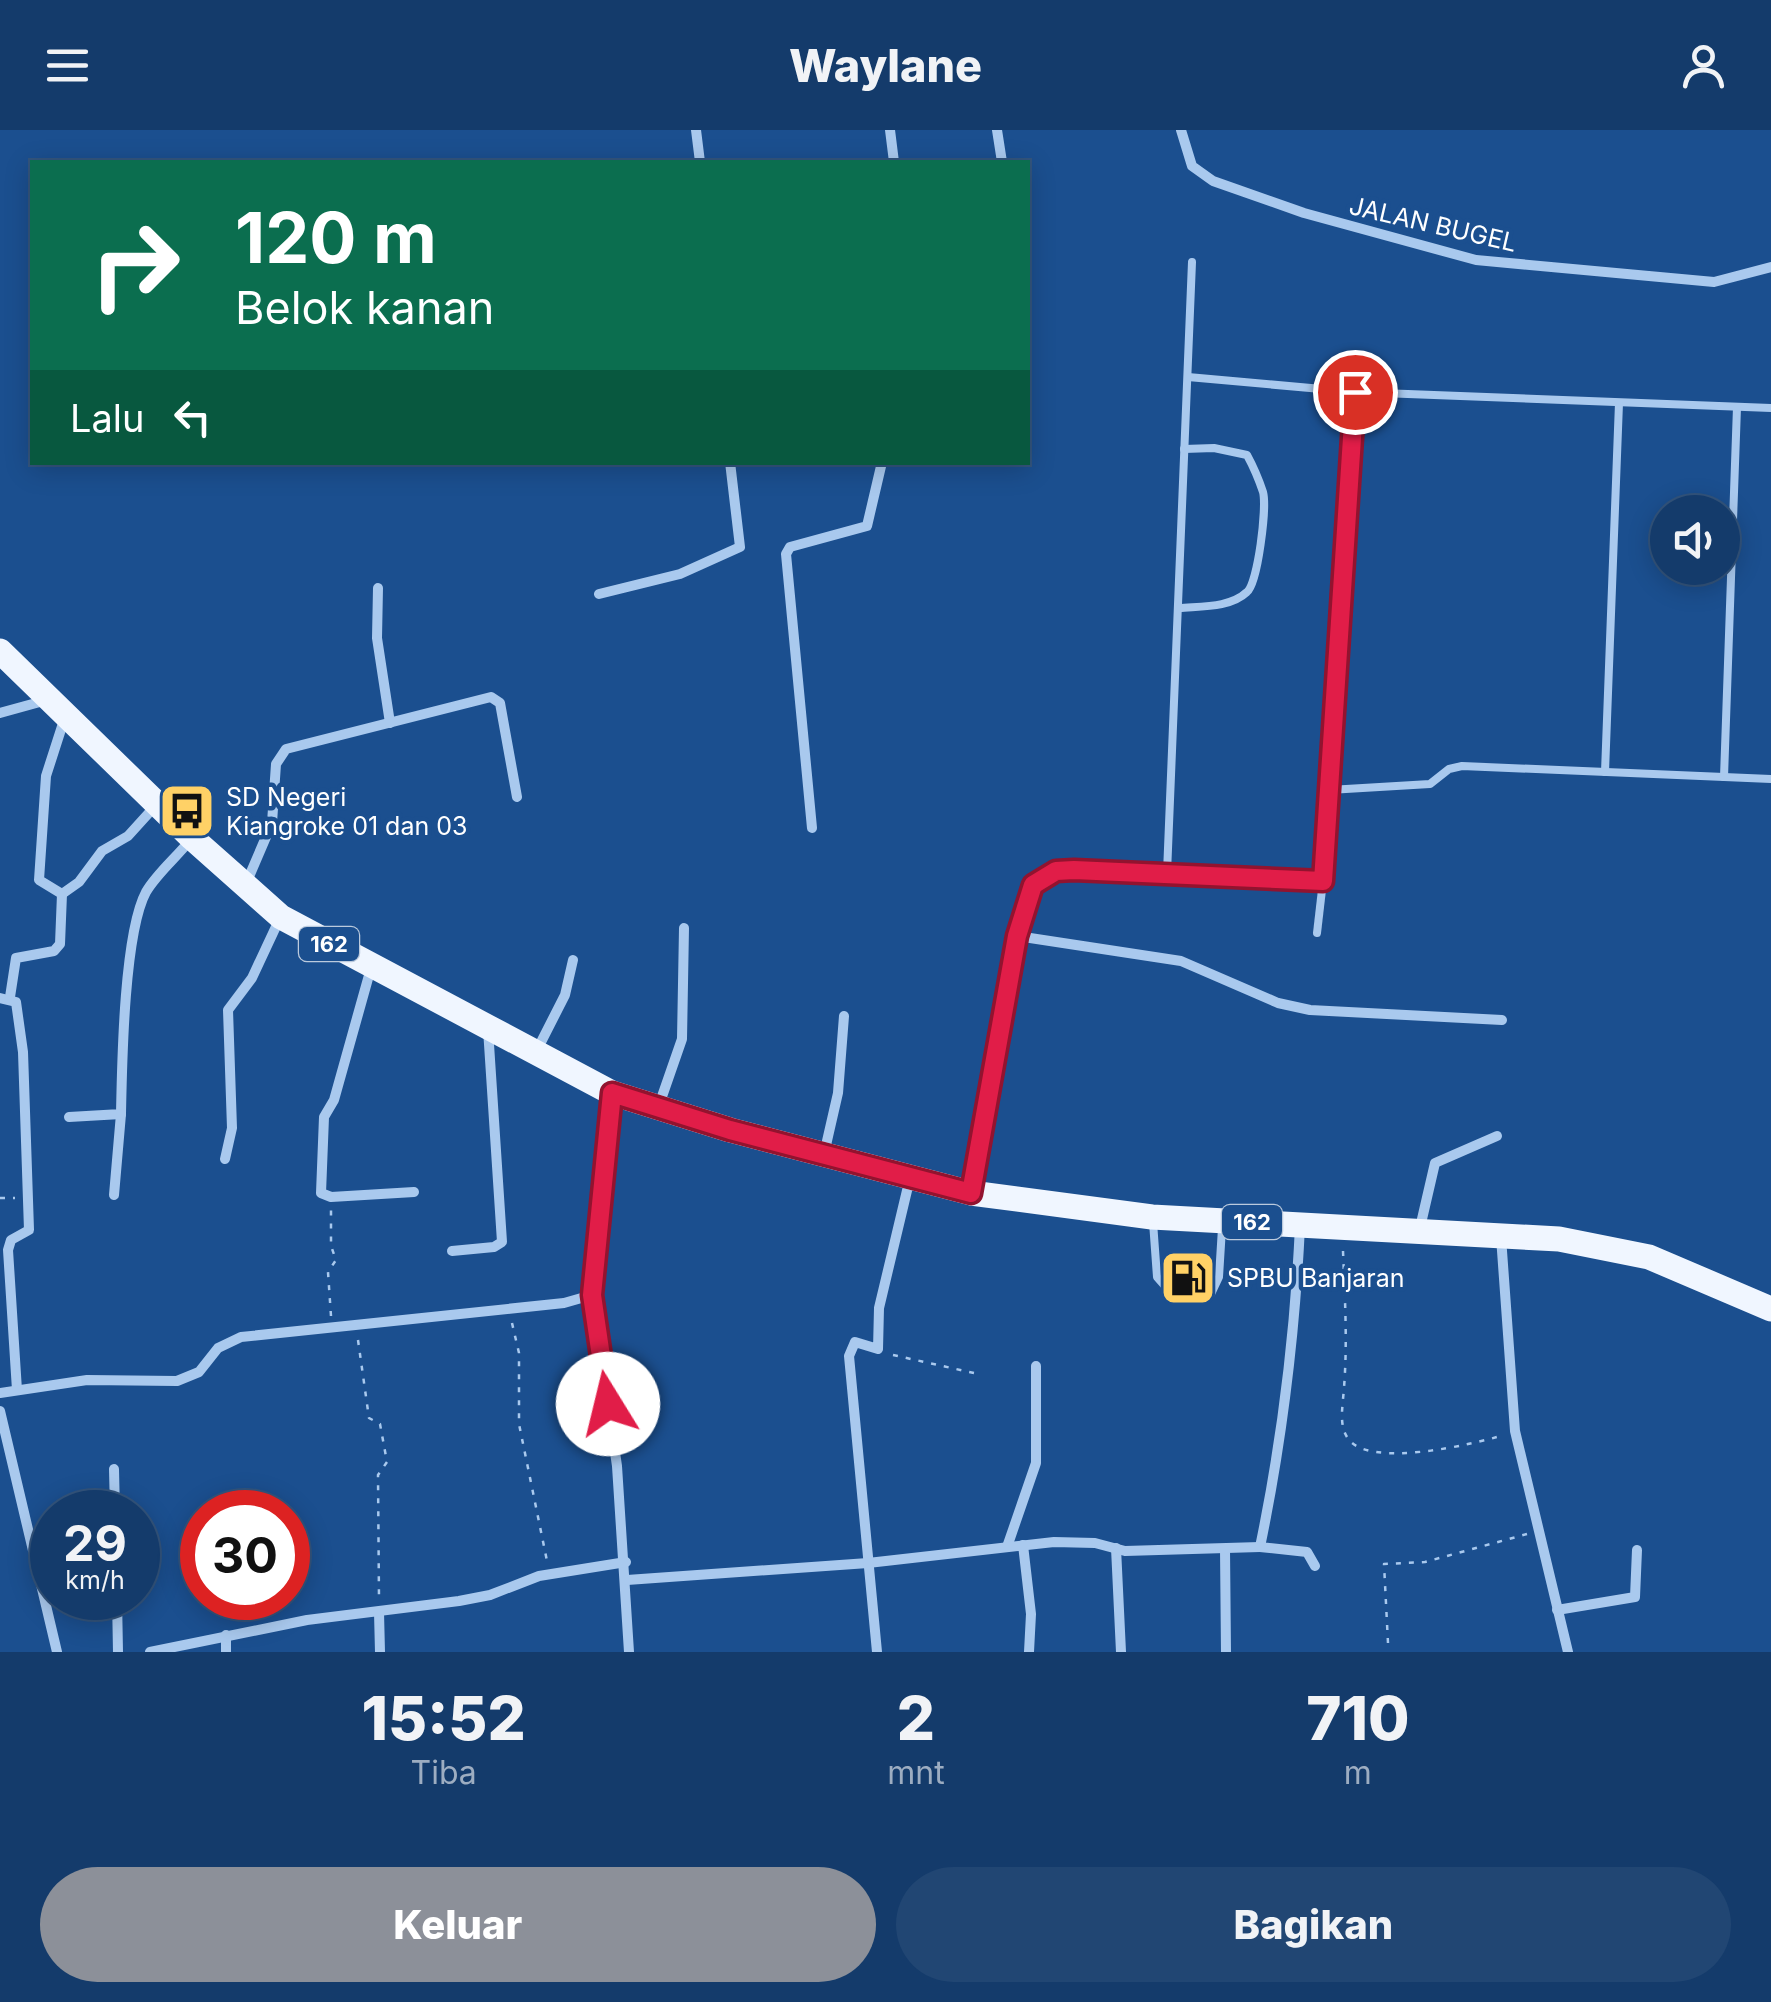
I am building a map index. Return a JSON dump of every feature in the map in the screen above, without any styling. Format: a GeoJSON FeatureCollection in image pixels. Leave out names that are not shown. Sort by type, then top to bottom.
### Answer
{"type":"FeatureCollection","features":[{"type":"Feature","properties":{"kind":"main road","name":"162"},"geometry":{"type":"LineString","coordinates":[[0,651],[192,838],[281,917],[612,1093],[971,1193],[1152,1218],[1559,1239],[1625,1250],[1771,1308]]}},
{"type":"Feature","properties":{"kind":"street"},"geometry":{"type":"LineString","coordinates":[[696,130],[700,160]]}},
{"type":"Feature","properties":{"kind":"street"},"geometry":{"type":"LineString","coordinates":[[890,130],[894,160]]}},
{"type":"Feature","properties":{"kind":"street"},"geometry":{"type":"LineString","coordinates":[[997,130],[1002,160]]}},
{"type":"Feature","properties":{"kind":"street","name":"JALAN BUGEL"},"geometry":{"type":"LineString","coordinates":[[1181,130],[1192,166],[1213,180],[1304,213],[1476,260],[1714,282],[1771,267]]}},
{"type":"Feature","properties":{"kind":"street"},"geometry":{"type":"LineString","coordinates":[[599,594],[680,574],[740,547],[730,465]]}},
{"type":"Feature","properties":{"kind":"street"},"geometry":{"type":"LineString","coordinates":[[812,828],[786,554],[790,547],[868,526],[881,465]]}},
{"type":"Feature","properties":{"kind":"street"},"geometry":{"type":"LineString","coordinates":[[378,588],[376,638],[390,723]]}},
{"type":"Feature","properties":{"kind":"street"},"geometry":{"type":"LineString","coordinates":[[244,887],[272,823],[276,764],[292,748],[497,698],[517,797]]}},
{"type":"Feature","properties":{"kind":"street"},"geometry":{"type":"LineString","coordinates":[[0,713],[57,708],[46,776],[40,880],[62,894]]}},
{"type":"Feature","properties":{"kind":"street"},"geometry":{"type":"LineString","coordinates":[[62,894],[80,882],[102,851],[128,836],[158,804]]}},
{"type":"Feature","properties":{"kind":"street"},"geometry":{"type":"LineString","coordinates":[[114,1194],[128,982],[141,907],[152,883],[192,838]]}},
{"type":"Feature","properties":{"kind":"street"},"geometry":{"type":"LineString","coordinates":[[17,1390],[8,1250],[11,1240],[28,1233],[28,1214],[23,1052],[18,1007],[5,998],[16,958],[58,949],[62,894]]}},
{"type":"Feature","properties":{"kind":"street"},"geometry":{"type":"LineString","coordinates":[[225,1159],[232,1128],[228,1010],[252,978],[281,917]]}},
{"type":"Feature","properties":{"kind":"street"},"geometry":{"type":"LineString","coordinates":[[658,1108],[682,1038],[684,928]]}},
{"type":"Feature","properties":{"kind":"street"},"geometry":{"type":"LineString","coordinates":[[971,1193],[1017,936],[1180,962],[1278,1003],[1310,1010],[1502,1020]]}},
{"type":"Feature","properties":{"kind":"street"},"geometry":{"type":"LineString","coordinates":[[536,1053],[566,995],[573,960]]}},
{"type":"Feature","properties":{"kind":"street"},"geometry":{"type":"LineString","coordinates":[[371,967],[334,1100],[324,1117],[321,1194],[332,1197],[414,1192]]}},
{"type":"Feature","properties":{"kind":"street"},"geometry":{"type":"LineString","coordinates":[[824,1155],[838,1093],[844,1016]]}},
{"type":"Feature","properties":{"kind":"street"},"geometry":{"type":"LineString","coordinates":[[452,1251],[494,1247],[502,1242],[488,1028]]}},
{"type":"Feature","properties":{"kind":"street"},"geometry":{"type":"LineString","coordinates":[[612,1093],[592,1295],[617,1466],[630,1652]]}},
{"type":"Feature","properties":{"kind":"street"},"geometry":{"type":"LineString","coordinates":[[69,1117],[121,1114]]}},
{"type":"Feature","properties":{"kind":"street"},"geometry":{"type":"LineString","coordinates":[[1419,1232],[1436,1164],[1498,1136]]}},
{"type":"Feature","properties":{"kind":"street"},"geometry":{"type":"LineString","coordinates":[[877,1652],[849,1356],[855,1342],[878,1349],[879,1308],[898,1245],[910,1177]]}},
{"type":"Feature","properties":{"kind":"street"},"geometry":{"type":"LineString","coordinates":[[1260,1546],[1276,1468],[1296,1306],[1300,1225]]}},
{"type":"Feature","properties":{"kind":"street"},"geometry":{"type":"LineString","coordinates":[[1501,1237],[1515,1431],[1568,1652]]}},
{"type":"Feature","properties":{"kind":"street"},"geometry":{"type":"LineString","coordinates":[[0,1392],[87,1380],[178,1381],[200,1372],[230,1340],[564,1303],[592,1295]]}},
{"type":"Feature","properties":{"kind":"street"},"geometry":{"type":"LineString","coordinates":[[1007,1547],[1036,1462],[1036,1366]]}},
{"type":"Feature","properties":{"kind":"street"},"geometry":{"type":"LineString","coordinates":[[0,1411],[56,1652]]}},
{"type":"Feature","properties":{"kind":"street"},"geometry":{"type":"LineString","coordinates":[[114,1469],[114,1490]]}},
{"type":"Feature","properties":{"kind":"street"},"geometry":{"type":"LineString","coordinates":[[627,1580],[868,1563],[1023,1545],[1095,1543],[1116,1548],[1260,1546],[1307,1552],[1315,1566]]}},
{"type":"Feature","properties":{"kind":"street"},"geometry":{"type":"LineString","coordinates":[[1023,1545],[1030,1614],[1028,1652]]}},
{"type":"Feature","properties":{"kind":"street"},"geometry":{"type":"LineString","coordinates":[[1116,1548],[1121,1652]]}},
{"type":"Feature","properties":{"kind":"street"},"geometry":{"type":"LineString","coordinates":[[1225,1549],[1229,1620],[1226,1652]]}},
{"type":"Feature","properties":{"kind":"street"},"geometry":{"type":"LineString","coordinates":[[1558,1610],[1636,1596],[1637,1550]]}},
{"type":"Feature","properties":{"kind":"street"},"geometry":{"type":"LineString","coordinates":[[150,1652],[226,1635],[490,1596],[551,1574],[626,1562]]}},
{"type":"Feature","properties":{"kind":"street"},"geometry":{"type":"LineString","coordinates":[[379,1612],[380,1652]]}},
{"type":"Feature","properties":{"kind":"street"},"geometry":{"type":"LineString","coordinates":[[117,1620],[118,1652]]}},
{"type":"Feature","properties":{"kind":"street"},"geometry":{"type":"LineString","coordinates":[[226,1635],[226,1652]]}},
{"type":"Feature","properties":{"kind":"lane"},"geometry":{"type":"LineString","coordinates":[[1167,873],[1192,262]]}},
{"type":"Feature","properties":{"kind":"lane"},"geometry":{"type":"LineString","coordinates":[[1188,377],[1355,392],[1771,408]]}},
{"type":"Feature","properties":{"kind":"lane"},"geometry":{"type":"LineString","coordinates":[[1317,933],[1355,392]]}},
{"type":"Feature","properties":{"kind":"lane"},"geometry":{"type":"LineString","coordinates":[[1605,772],[1618,403]]}},
{"type":"Feature","properties":{"kind":"lane"},"geometry":{"type":"LineString","coordinates":[[1724,777],[1737,407]]}},
{"type":"Feature","properties":{"kind":"lane"},"geometry":{"type":"LineString","coordinates":[[1179,608],[1227,603],[1245,595],[1252,588],[1262,528],[1262,492],[1247,456],[1214,448],[1184,448]]}},
{"type":"Feature","properties":{"kind":"lane"},"geometry":{"type":"LineString","coordinates":[[1329,790],[1430,784],[1449,769],[1462,766],[1771,780]]}},
{"type":"Feature","properties":{"kind":"lane"},"geometry":{"type":"LineString","coordinates":[[1017,936],[1033,885],[1056,871],[1323,881]]}},
{"type":"Feature","properties":{"kind":"lane"},"geometry":{"type":"LineString","coordinates":[[1152,1218],[1156,1277],[1172,1294],[1211,1294],[1216,1287],[1222,1221]]}},
{"type":"Feature","properties":{"kind":"path"},"geometry":{"type":"LineString","coordinates":[[332,1197],[331,1246],[336,1260],[328,1272],[332,1327]]}},
{"type":"Feature","properties":{"kind":"path"},"geometry":{"type":"LineString","coordinates":[[1342,1229],[1348,1354],[1342,1420],[1347,1438],[1358,1449],[1410,1452],[1473,1444],[1515,1431]]}},
{"type":"Feature","properties":{"kind":"path"},"geometry":{"type":"LineString","coordinates":[[511,1306],[519,1353],[518,1424],[551,1574]]}},
{"type":"Feature","properties":{"kind":"path"},"geometry":{"type":"LineString","coordinates":[[357,1324],[365,1401],[370,1418],[380,1424],[387,1462],[378,1475],[379,1612]]}},
{"type":"Feature","properties":{"kind":"path"},"geometry":{"type":"LineString","coordinates":[[878,1349],[974,1373]]}},
{"type":"Feature","properties":{"kind":"path"},"geometry":{"type":"LineString","coordinates":[[1388,1643],[1384,1564],[1424,1562],[1538,1532]]}},
{"type":"Feature","properties":{"kind":"place","name":"SD Negeri Kiangroke 01 dan 03"},"geometry":{"type":"Point","coordinates":[187,811]}},
{"type":"Feature","properties":{"kind":"place","name":"SPBU Banjaran"},"geometry":{"type":"Point","coordinates":[1188,1278]}},
{"type":"Feature","properties":{"kind":"route"},"geometry":{"type":"LineString","coordinates":[[608,1404],[592,1295],[596,1218],[612,1093],[730,1130],[971,1193],[1017,936],[1033,885],[1056,871],[1074,870],[1323,881],[1355,392]]}}]}
